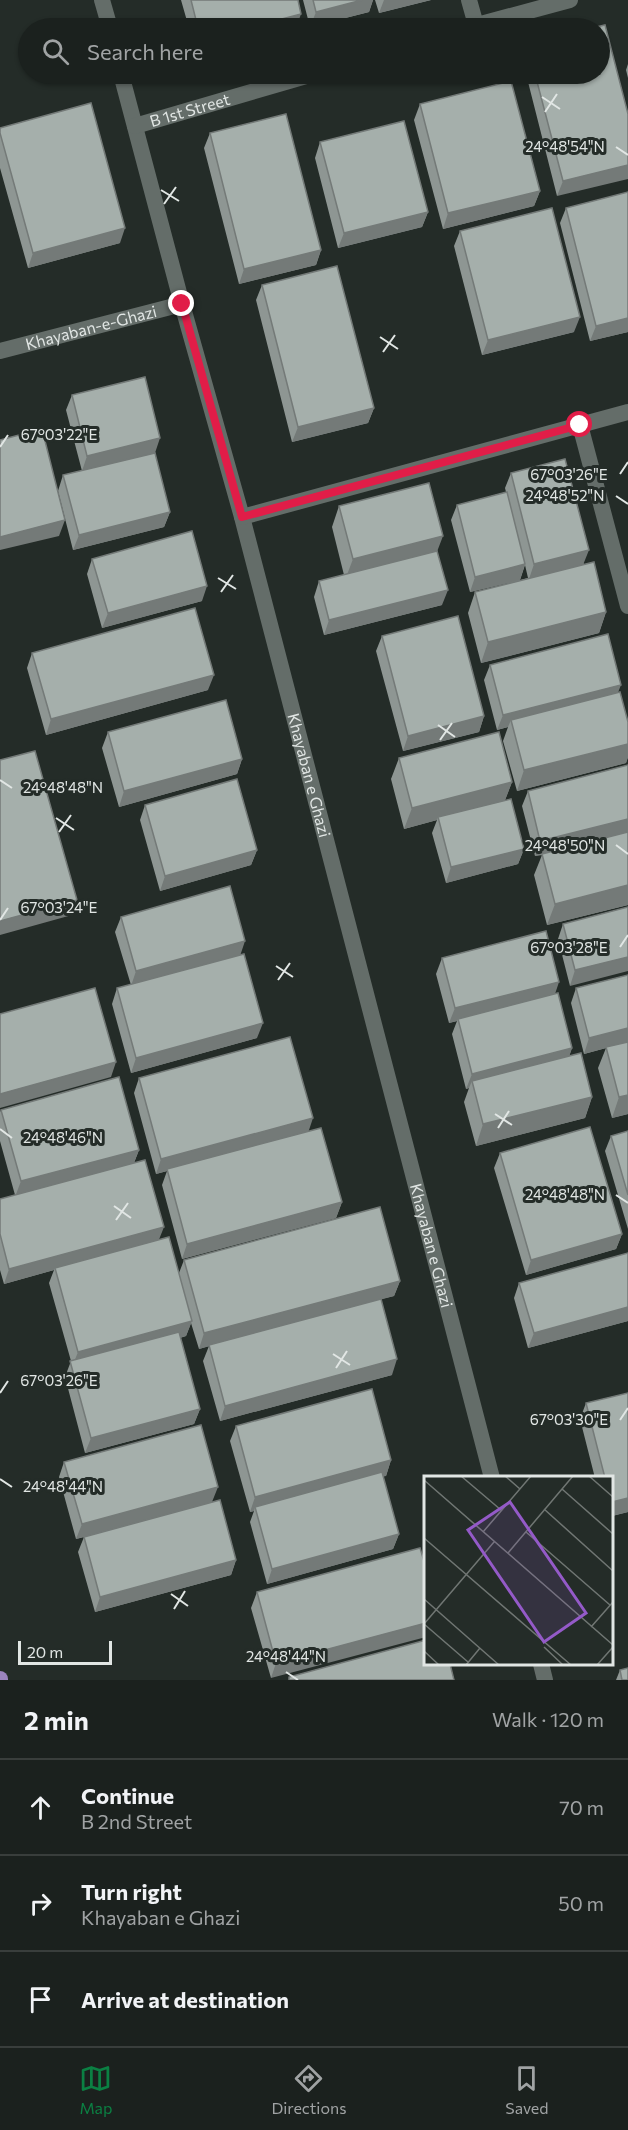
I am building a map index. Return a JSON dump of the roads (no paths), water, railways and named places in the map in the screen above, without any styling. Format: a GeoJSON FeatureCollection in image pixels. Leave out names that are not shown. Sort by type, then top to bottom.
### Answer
{"type":"FeatureCollection","features":[{"type":"Feature","properties":{"kind":"street"},"geometry":{"type":"LineString","coordinates":[[102,0],[107,18]]}},
{"type":"Feature","properties":{"kind":"street"},"geometry":{"type":"LineString","coordinates":[[469,0],[470,18]]}},
{"type":"Feature","properties":{"kind":"street"},"geometry":{"type":"LineString","coordinates":[[504,18],[570,0]]}},
{"type":"Feature","properties":{"kind":"street","name":"Khayaban e Ghazi"},"geometry":{"type":"LineString","coordinates":[[124,84],[182,304],[242,517],[491,1476]]}},
{"type":"Feature","properties":{"kind":"street","name":"B 1st Street"},"geometry":{"type":"LineString","coordinates":[[135,126],[279,84]]}},
{"type":"Feature","properties":{"kind":"street","name":"Khayaban-e-Ghazi"},"geometry":{"type":"LineString","coordinates":[[0,351],[182,304]]}},
{"type":"Feature","properties":{"kind":"street"},"geometry":{"type":"LineString","coordinates":[[242,517],[628,412]]}},
{"type":"Feature","properties":{"kind":"street"},"geometry":{"type":"LineString","coordinates":[[580,425],[628,606]]}},
{"type":"Feature","properties":{"kind":"street"},"geometry":{"type":"LineString","coordinates":[[541,1665],[545,1680]]}}]}
